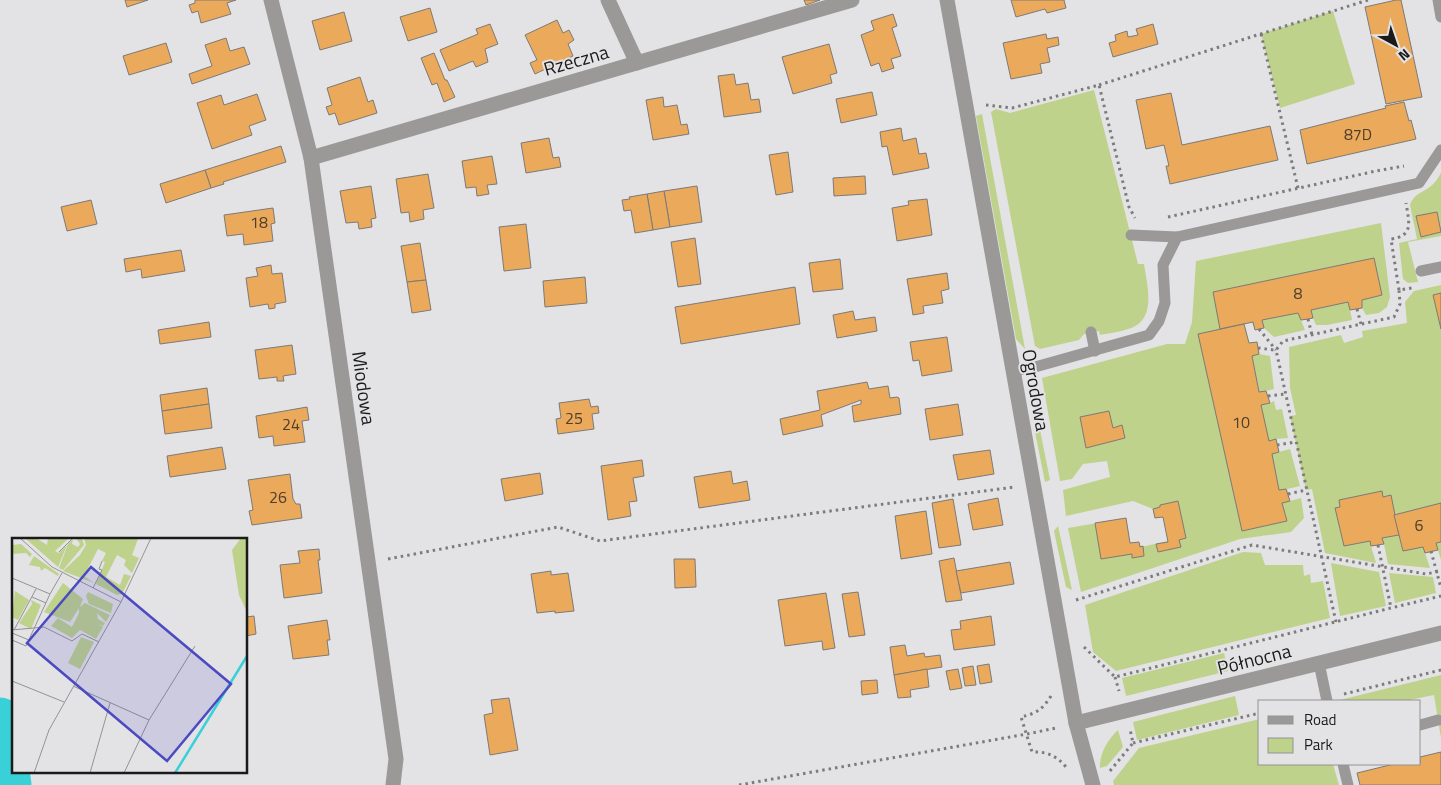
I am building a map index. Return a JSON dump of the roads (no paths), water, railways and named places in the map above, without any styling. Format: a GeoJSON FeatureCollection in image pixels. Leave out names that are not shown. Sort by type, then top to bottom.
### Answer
{"type":"FeatureCollection","features":[{"type":"Feature","properties":{"kind":"street","name":"Miodowa"},"geometry":{"type":"LineString","coordinates":[[271,0],[311,158],[396,760],[393,785]]}},
{"type":"Feature","properties":{"kind":"street"},"geometry":{"type":"LineString","coordinates":[[608,0],[636,63]]}},
{"type":"Feature","properties":{"kind":"street","name":"Rzeczna"},"geometry":{"type":"LineString","coordinates":[[311,158],[852,0]]}},
{"type":"Feature","properties":{"kind":"street","name":"Ogrodowa"},"geometry":{"type":"LineString","coordinates":[[947,0],[1076,724],[1093,785]]}},
{"type":"Feature","properties":{"kind":"street","name":"Północna"},"geometry":{"type":"LineString","coordinates":[[1076,724],[1441,633]]}},
{"type":"Feature","properties":{"kind":"lane"},"geometry":{"type":"LineString","coordinates":[[1438,0],[1441,17]]}},
{"type":"Feature","properties":{"kind":"lane"},"geometry":{"type":"LineString","coordinates":[[1136,235],[1177,237],[1419,183],[1441,150]]}},
{"type":"Feature","properties":{"kind":"lane"},"geometry":{"type":"LineString","coordinates":[[1012,372],[1149,336],[1159,321],[1165,303],[1163,265],[1177,237]]}},
{"type":"Feature","properties":{"kind":"lane"},"geometry":{"type":"LineString","coordinates":[[1422,271],[1441,267]]}},
{"type":"Feature","properties":{"kind":"lane"},"geometry":{"type":"LineString","coordinates":[[1091,332],[1095,351]]}},
{"type":"Feature","properties":{"kind":"lane"},"geometry":{"type":"LineString","coordinates":[[1319,664],[1327,700]]}},
{"type":"Feature","properties":{"kind":"lane"},"geometry":{"type":"LineString","coordinates":[[1421,725],[1438,720]]}},
{"type":"Feature","properties":{"kind":"lane"},"geometry":{"type":"LineString","coordinates":[[1343,765],[1348,785]]}},
{"type":"Feature","properties":{"kind":"waterway"},"geometry":{"type":"LineString","coordinates":[[0,720],[9,785]]}}]}
